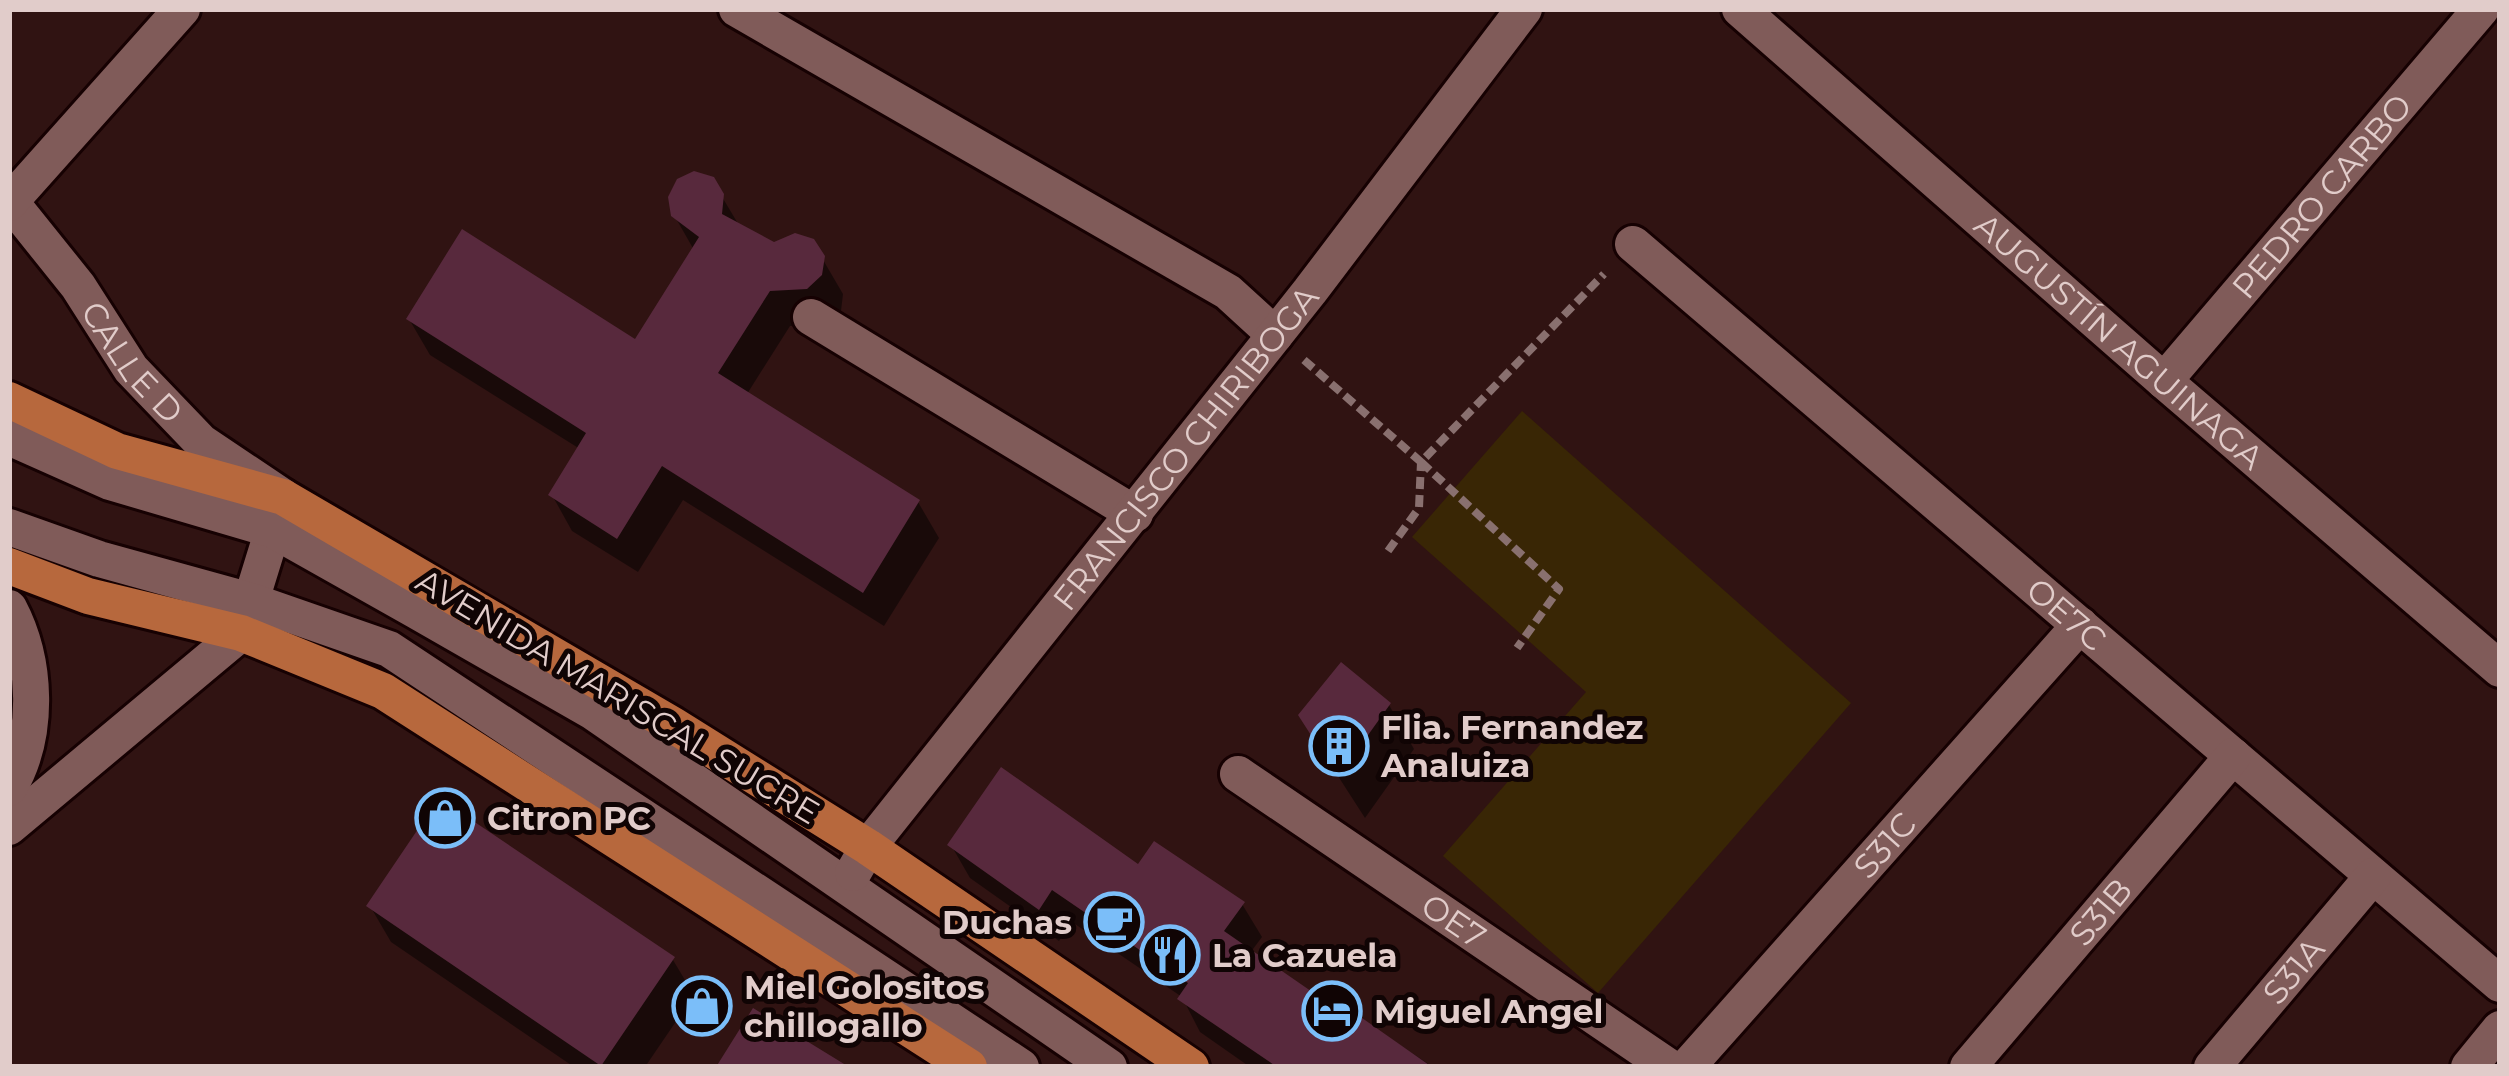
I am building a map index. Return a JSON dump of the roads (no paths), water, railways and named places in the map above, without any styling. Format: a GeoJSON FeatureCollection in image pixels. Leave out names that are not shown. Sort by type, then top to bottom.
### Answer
{"type":"FeatureCollection","features":[{"type":"Feature","properties":{"kind":"main road","name":"AVENIDA MARISCAL SUCRE"},"geometry":{"type":"LineString","coordinates":[[9,400],[117,451],[278,514],[673,724],[868,847],[1191,1067]]}},
{"type":"Feature","properties":{"kind":"main road"},"geometry":{"type":"LineString","coordinates":[[9,566],[88,596],[246,617],[383,691],[969,1067]]}},
{"type":"Feature","properties":{"kind":"street"},"geometry":{"type":"LineString","coordinates":[[9,201],[182,9]]}},
{"type":"Feature","properties":{"kind":"street"},"geometry":{"type":"LineString","coordinates":[[737,9],[1228,292],[1275,335]]}},
{"type":"Feature","properties":{"kind":"street","name":"FRANCISCO CHIRIBOGA"},"geometry":{"type":"LineString","coordinates":[[844,886],[868,847],[1135,514],[1524,9]]}},
{"type":"Feature","properties":{"kind":"street","name":"AUGUSTÍN AGUINAGA"},"geometry":{"type":"LineString","coordinates":[[1740,9],[2500,669]]}},
{"type":"Feature","properties":{"kind":"street","name":"PEDRO CARBO"},"geometry":{"type":"LineString","coordinates":[[2164,381],[2481,9]]}},
{"type":"Feature","properties":{"kind":"street","name":"CALLE D"},"geometry":{"type":"LineString","coordinates":[[9,201],[78,286],[131,370],[278,514]]}},
{"type":"Feature","properties":{"kind":"street","name":"OE7C"},"geometry":{"type":"LineString","coordinates":[[1633,244],[2500,984]]}},
{"type":"Feature","properties":{"kind":"street"},"geometry":{"type":"LineString","coordinates":[[811,317],[1135,514]]}},
{"type":"Feature","properties":{"kind":"street"},"geometry":{"type":"LineString","coordinates":[[9,437],[110,482],[278,514],[593,712],[1109,1067]]}},
{"type":"Feature","properties":{"kind":"street"},"geometry":{"type":"LineString","coordinates":[[9,827],[246,617],[278,514]]}},
{"type":"Feature","properties":{"kind":"street"},"geometry":{"type":"LineString","coordinates":[[9,526],[246,617],[389,649],[1021,1067]]}},
{"type":"Feature","properties":{"kind":"street"},"geometry":{"type":"LineString","coordinates":[[9,608],[26,654],[31,696],[28,738],[9,788]]}},
{"type":"Feature","properties":{"kind":"street","name":"S31C"},"geometry":{"type":"LineString","coordinates":[[1687,1067],[2080,625]]}},
{"type":"Feature","properties":{"kind":"street","name":"S31B"},"geometry":{"type":"LineString","coordinates":[[1968,1067],[2233,756]]}},
{"type":"Feature","properties":{"kind":"street","name":"OE7"},"geometry":{"type":"LineString","coordinates":[[1238,773],[1669,1067]]}},
{"type":"Feature","properties":{"kind":"street","name":"S31A"},"geometry":{"type":"LineString","coordinates":[[2212,1067],[2373,876]]}},
{"type":"Feature","properties":{"kind":"street"},"geometry":{"type":"LineString","coordinates":[[2469,1067],[2500,1029]]}},
{"type":"Feature","properties":{"kind":"place","name":"Flia. Fernandez Analuiza"},"geometry":{"type":"Point","coordinates":[1339,746]}},
{"type":"Feature","properties":{"kind":"place","name":"Citron PC"},"geometry":{"type":"Point","coordinates":[445,818]}},
{"type":"Feature","properties":{"kind":"place","name":"Duchas"},"geometry":{"type":"Point","coordinates":[1114,922]}},
{"type":"Feature","properties":{"kind":"place","name":"La Cazuela"},"geometry":{"type":"Point","coordinates":[1170,955]}},
{"type":"Feature","properties":{"kind":"place","name":"Miel Golositos chillogallo"},"geometry":{"type":"Point","coordinates":[702,1006]}},
{"type":"Feature","properties":{"kind":"place","name":"Miguel Angel"},"geometry":{"type":"Point","coordinates":[1332,1011]}}]}
